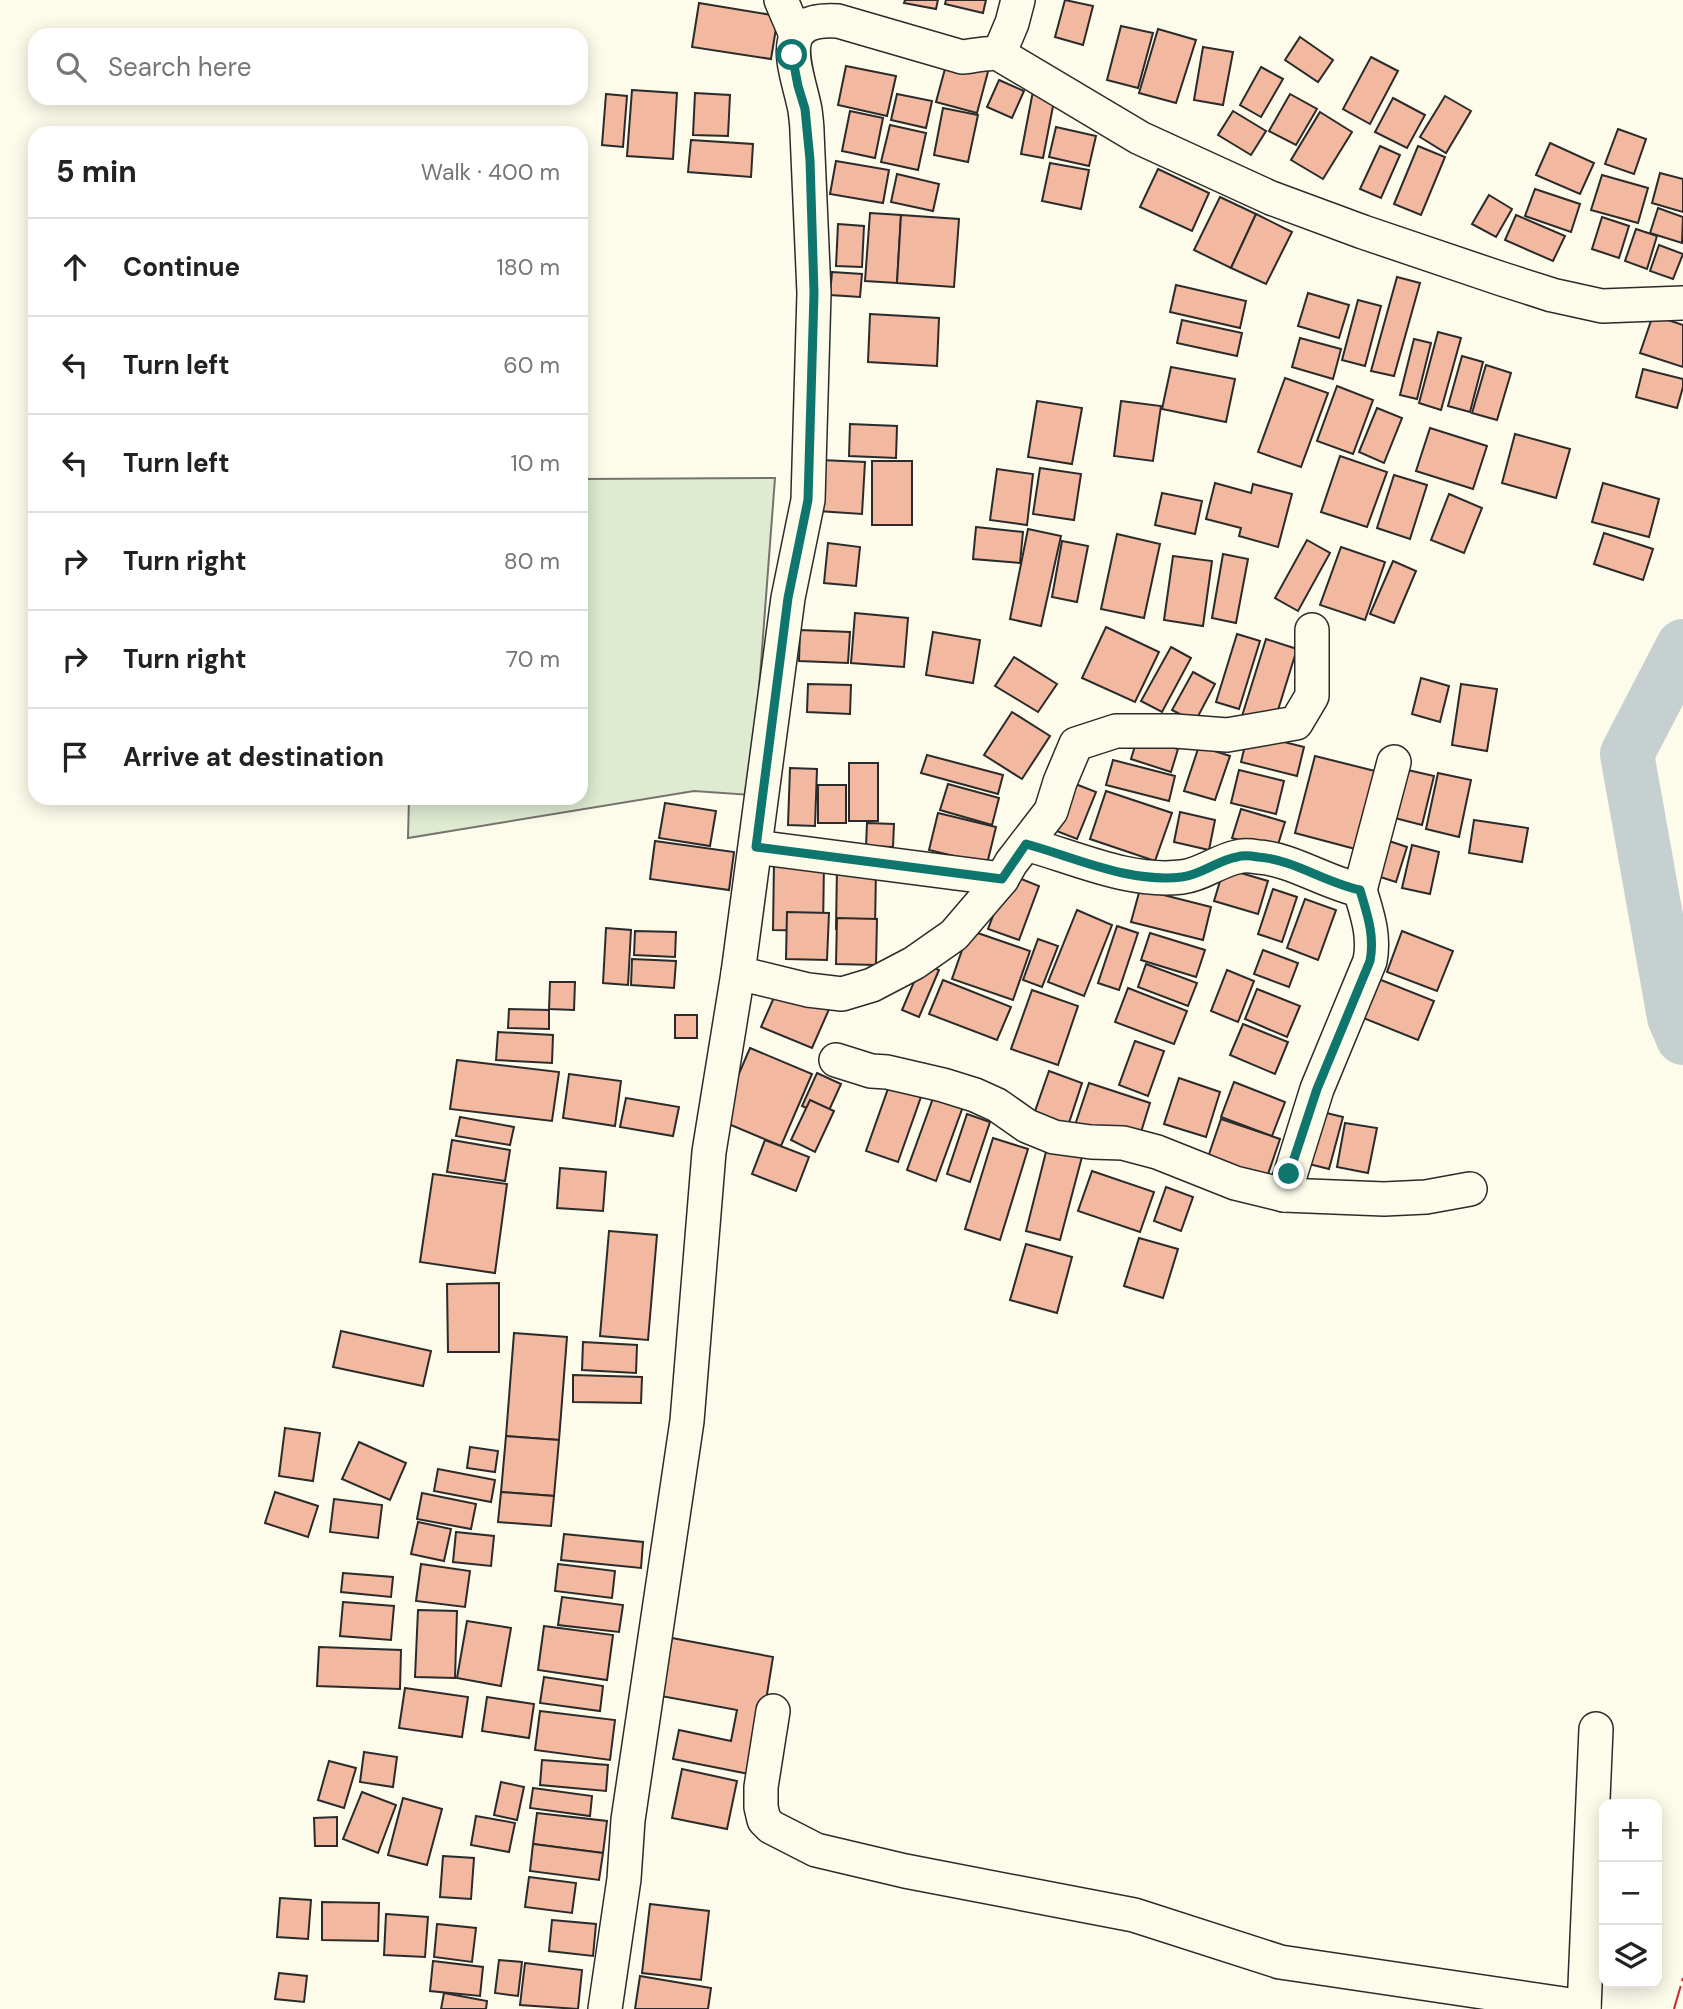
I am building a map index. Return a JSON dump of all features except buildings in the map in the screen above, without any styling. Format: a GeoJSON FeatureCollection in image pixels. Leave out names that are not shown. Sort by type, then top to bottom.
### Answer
{"type":"FeatureCollection","features":[{"type":"Feature","properties":{"kind":"street"},"geometry":{"type":"LineString","coordinates":[[605,2009],[624,1879],[628,1820],[687,1421],[709,1152],[756,847],[788,598],[808,500],[814,293],[807,132],[805,109],[792,55],[796,35],[781,0]]}},
{"type":"Feature","properties":{"kind":"street"},"geometry":{"type":"LineString","coordinates":[[999,54],[1018,0]]}},
{"type":"Feature","properties":{"kind":"street"},"geometry":{"type":"LineString","coordinates":[[796,35],[807,25],[824,20],[838,21],[962,57],[999,54],[1140,138],[1271,198],[1552,295],[1602,306],[1683,303]]}},
{"type":"Feature","properties":{"kind":"street"},"geometry":{"type":"LineString","coordinates":[[738,973],[808,990],[842,994],[872,985],[914,963],[954,935],[1002,879],[1051,811],[1076,744],[1116,731],[1175,731],[1227,735],[1296,723],[1312,696],[1312,630]]}},
{"type":"Feature","properties":{"kind":"street"},"geometry":{"type":"LineString","coordinates":[[1283,1195],[1317,1089],[1370,961],[1373,940],[1360,890],[1394,762]]}},
{"type":"Feature","properties":{"kind":"street"},"geometry":{"type":"LineString","coordinates":[[1026,844],[1120,872],[1158,878],[1185,877],[1237,857],[1261,857],[1305,869],[1346,887],[1360,890]]}},
{"type":"Feature","properties":{"kind":"street"},"geometry":{"type":"LineString","coordinates":[[756,847],[1002,879]]}},
{"type":"Feature","properties":{"kind":"street"},"geometry":{"type":"LineString","coordinates":[[836,1060],[975,1095],[997,1105],[1027,1126],[1054,1136],[1091,1142],[1123,1143],[1157,1152],[1235,1183],[1283,1195],[1384,1199],[1426,1197],[1469,1189]]}},
{"type":"Feature","properties":{"kind":"street"},"geometry":{"type":"LineString","coordinates":[[773,1711],[761,1787],[764,1820],[771,1827],[816,1850],[905,1871],[1134,1915],[1280,1962],[1584,2008],[1596,1729]]}},
{"type":"Feature","properties":{"kind":"green space"},"geometry":{"type":"Polygon","coordinates":[[[775,478],[751,795],[694,791],[408,838],[409,805],[588,805],[588,479],[775,478]]]}},
{"type":"Feature","properties":{"kind":"waterway"},"geometry":{"type":"LineString","coordinates":[[1683,646],[1627,754],[1674,1017],[1683,1038]]}},
{"type":"Feature","properties":{"kind":"power"},"geometry":{"type":"LineString","coordinates":[[1674,2009],[1683,1978]]}},
{"type":"Feature","properties":{"kind":"route"},"geometry":{"type":"LineString","coordinates":[[792,55],[805,109],[810,160],[814,293],[808,500],[788,598],[756,847],[1002,879],[1026,844],[1081,862],[1158,878],[1185,877],[1237,857],[1261,857],[1305,869],[1324,879],[1360,890],[1373,940],[1370,961],[1317,1089],[1289,1174]]}}]}
